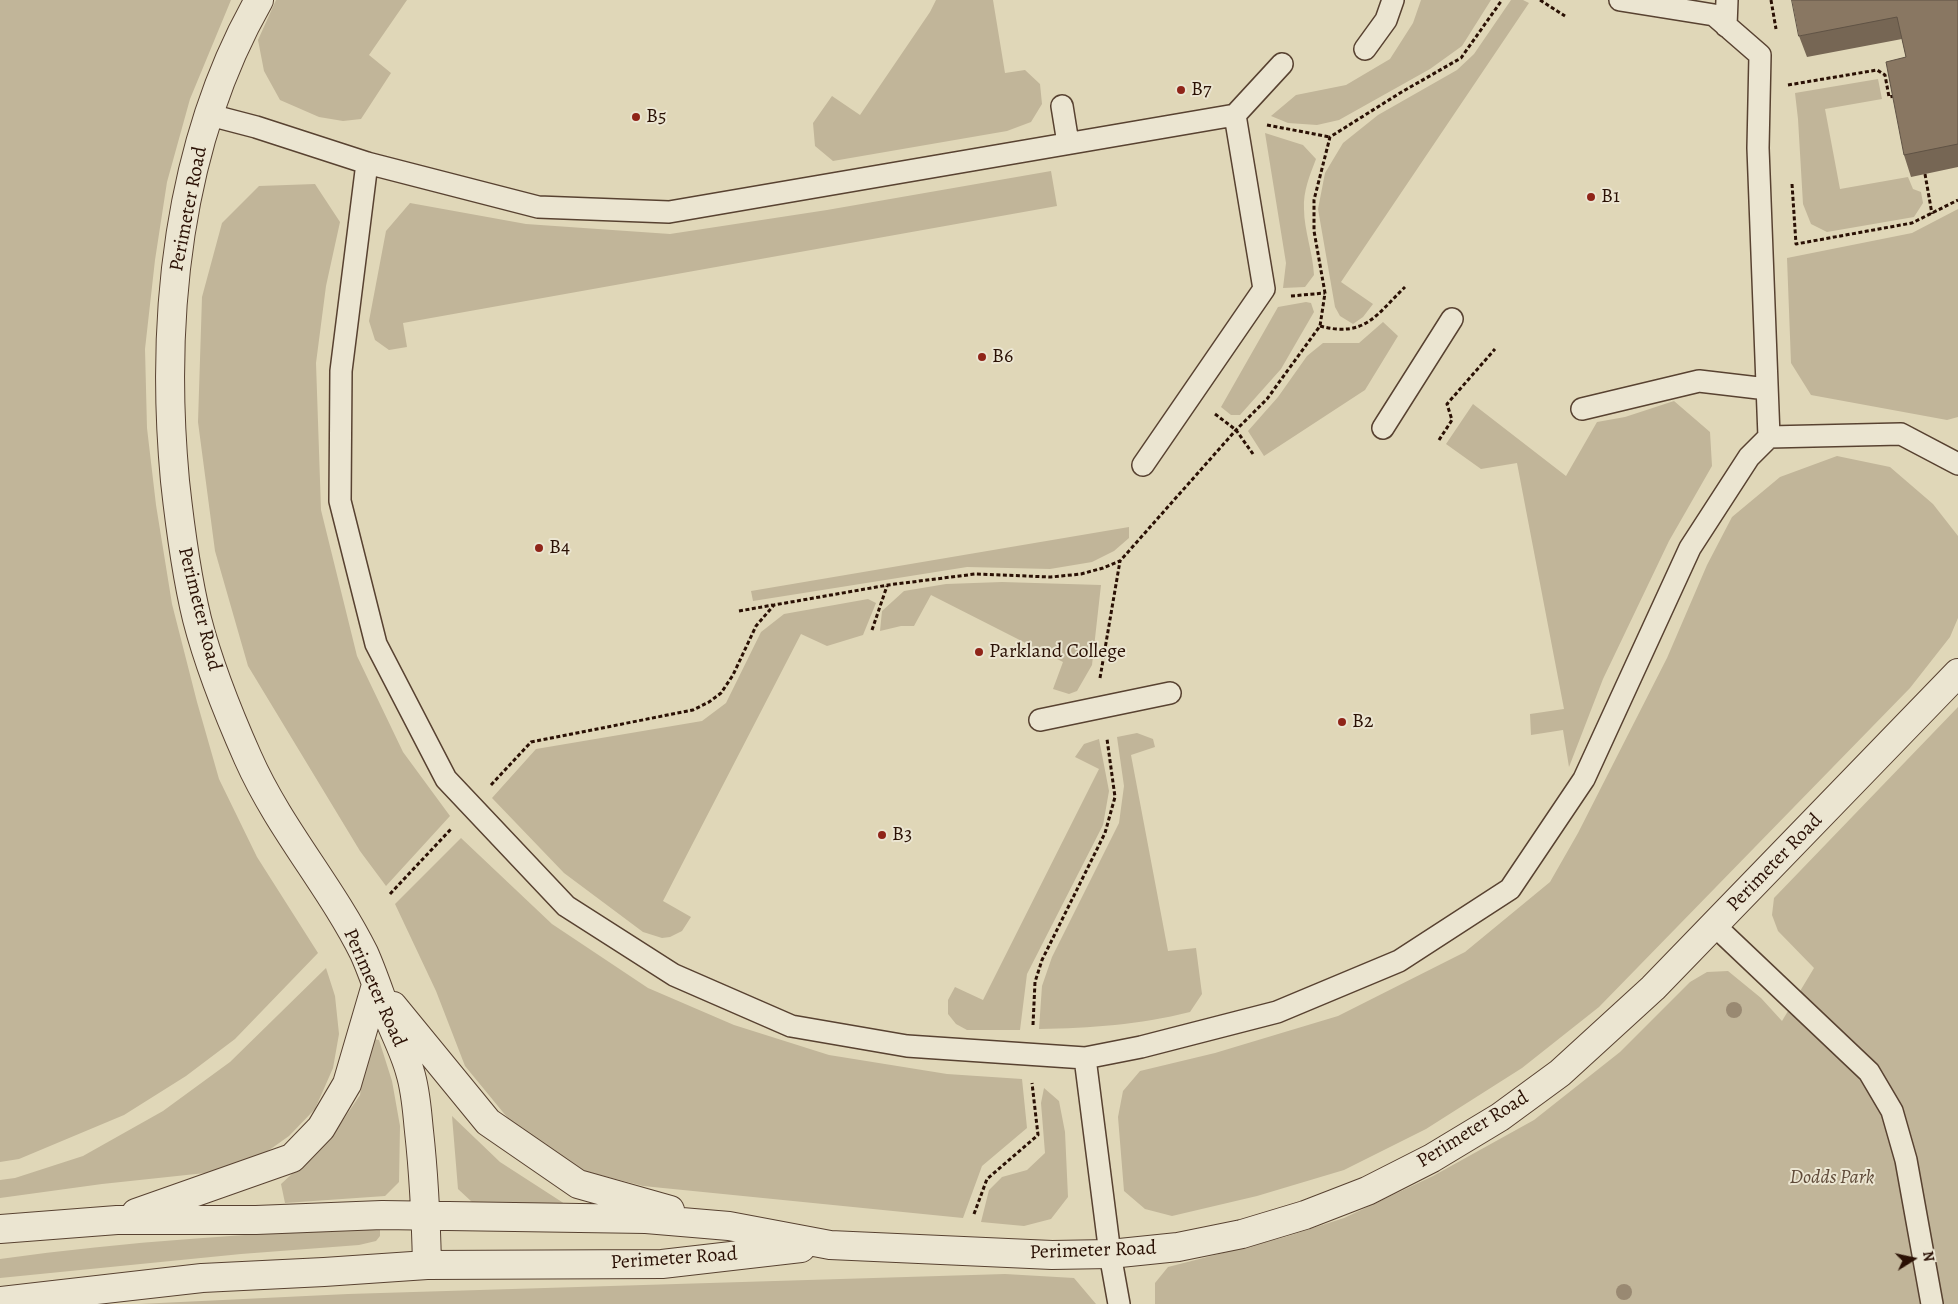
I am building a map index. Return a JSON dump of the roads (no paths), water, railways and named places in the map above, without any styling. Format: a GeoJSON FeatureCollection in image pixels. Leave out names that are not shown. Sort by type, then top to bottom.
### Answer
{"type":"FeatureCollection","features":[{"type":"Feature","properties":{"kind":"street","name":"Perimeter Road"},"geometry":{"type":"LineString","coordinates":[[259,0],[247,20],[217,91],[194,166],[178,244],[170,331],[170,426],[180,532],[197,619],[216,676],[248,758],[274,810],[364,954],[410,1072],[422,1162],[427,1265]]}},
{"type":"Feature","properties":{"kind":"street","name":"Perimeter Road"},"geometry":{"type":"LineString","coordinates":[[0,1229],[118,1220],[256,1220],[382,1215],[646,1219],[729,1226],[830,1245],[1052,1255],[1110,1254],[1178,1247],[1242,1234],[1296,1218],[1367,1191],[1432,1158],[1500,1117],[1560,1073],[1652,988],[1958,674]]}},
{"type":"Feature","properties":{"kind":"street"},"geometry":{"type":"LineString","coordinates":[[118,1220],[292,1158],[321,1128],[347,1084],[376,985]]}},
{"type":"Feature","properties":{"kind":"street"},"geometry":{"type":"LineString","coordinates":[[376,985],[488,1122],[578,1184],[729,1226]]}},
{"type":"Feature","properties":{"kind":"street","name":"Perimeter Road"},"geometry":{"type":"LineString","coordinates":[[0,1301],[202,1278],[427,1265],[662,1264],[830,1245]]}},
{"type":"Feature","properties":{"kind":"lane"},"geometry":{"type":"LineString","coordinates":[[1365,49],[1386,20],[1393,0]]}},
{"type":"Feature","properties":{"kind":"lane"},"geometry":{"type":"LineString","coordinates":[[1620,0],[1714,15],[1760,55],[1758,148],[1769,437]]}},
{"type":"Feature","properties":{"kind":"lane"},"geometry":{"type":"LineString","coordinates":[[1726,26],[1727,0]]}},
{"type":"Feature","properties":{"kind":"lane"},"geometry":{"type":"LineString","coordinates":[[210,115],[367,163],[538,207],[669,212],[1235,114],[1282,64]]}},
{"type":"Feature","properties":{"kind":"lane"},"geometry":{"type":"LineString","coordinates":[[1062,106],[1068,143]]}},
{"type":"Feature","properties":{"kind":"lane"},"geometry":{"type":"LineString","coordinates":[[1143,465],[1264,289],[1235,114]]}},
{"type":"Feature","properties":{"kind":"lane"},"geometry":{"type":"LineString","coordinates":[[367,163],[341,371],[340,501],[376,644],[446,779],[566,906],[674,975],[791,1026],[907,1046],[1085,1058],[1151,1044],[1277,1012],[1399,961],[1510,889],[1584,779],[1690,548],[1749,457],[1769,437],[1901,434],[1958,464]]}},
{"type":"Feature","properties":{"kind":"lane"},"geometry":{"type":"LineString","coordinates":[[1383,428],[1452,319]]}},
{"type":"Feature","properties":{"kind":"lane"},"geometry":{"type":"LineString","coordinates":[[1582,409],[1699,381],[1767,389]]}},
{"type":"Feature","properties":{"kind":"lane"},"geometry":{"type":"LineString","coordinates":[[1040,720],[1170,693]]}},
{"type":"Feature","properties":{"kind":"lane"},"geometry":{"type":"LineString","coordinates":[[1714,925],[1869,1072],[1892,1111],[1906,1160],[1932,1304]]}},
{"type":"Feature","properties":{"kind":"lane"},"geometry":{"type":"LineString","coordinates":[[1085,1058],[1110,1254],[1119,1304]]}},
{"type":"Feature","properties":{"kind":"place","name":"B7"},"geometry":{"type":"Point","coordinates":[1181,90]}},
{"type":"Feature","properties":{"kind":"place","name":"B5"},"geometry":{"type":"Point","coordinates":[636,117]}},
{"type":"Feature","properties":{"kind":"place","name":"B1"},"geometry":{"type":"Point","coordinates":[1591,197]}},
{"type":"Feature","properties":{"kind":"place","name":"B6"},"geometry":{"type":"Point","coordinates":[982,357]}},
{"type":"Feature","properties":{"kind":"place","name":"B4"},"geometry":{"type":"Point","coordinates":[539,548]}},
{"type":"Feature","properties":{"kind":"place","name":"Parkland College"},"geometry":{"type":"Point","coordinates":[979,652]}},
{"type":"Feature","properties":{"kind":"place","name":"B2"},"geometry":{"type":"Point","coordinates":[1342,722]}},
{"type":"Feature","properties":{"kind":"place","name":"B3"},"geometry":{"type":"Point","coordinates":[882,835]}},
{"type":"Feature","properties":{"kind":"park label","name":"Dodds Park"},"geometry":{"type":"Point","coordinates":[1832,1178]}}]}
